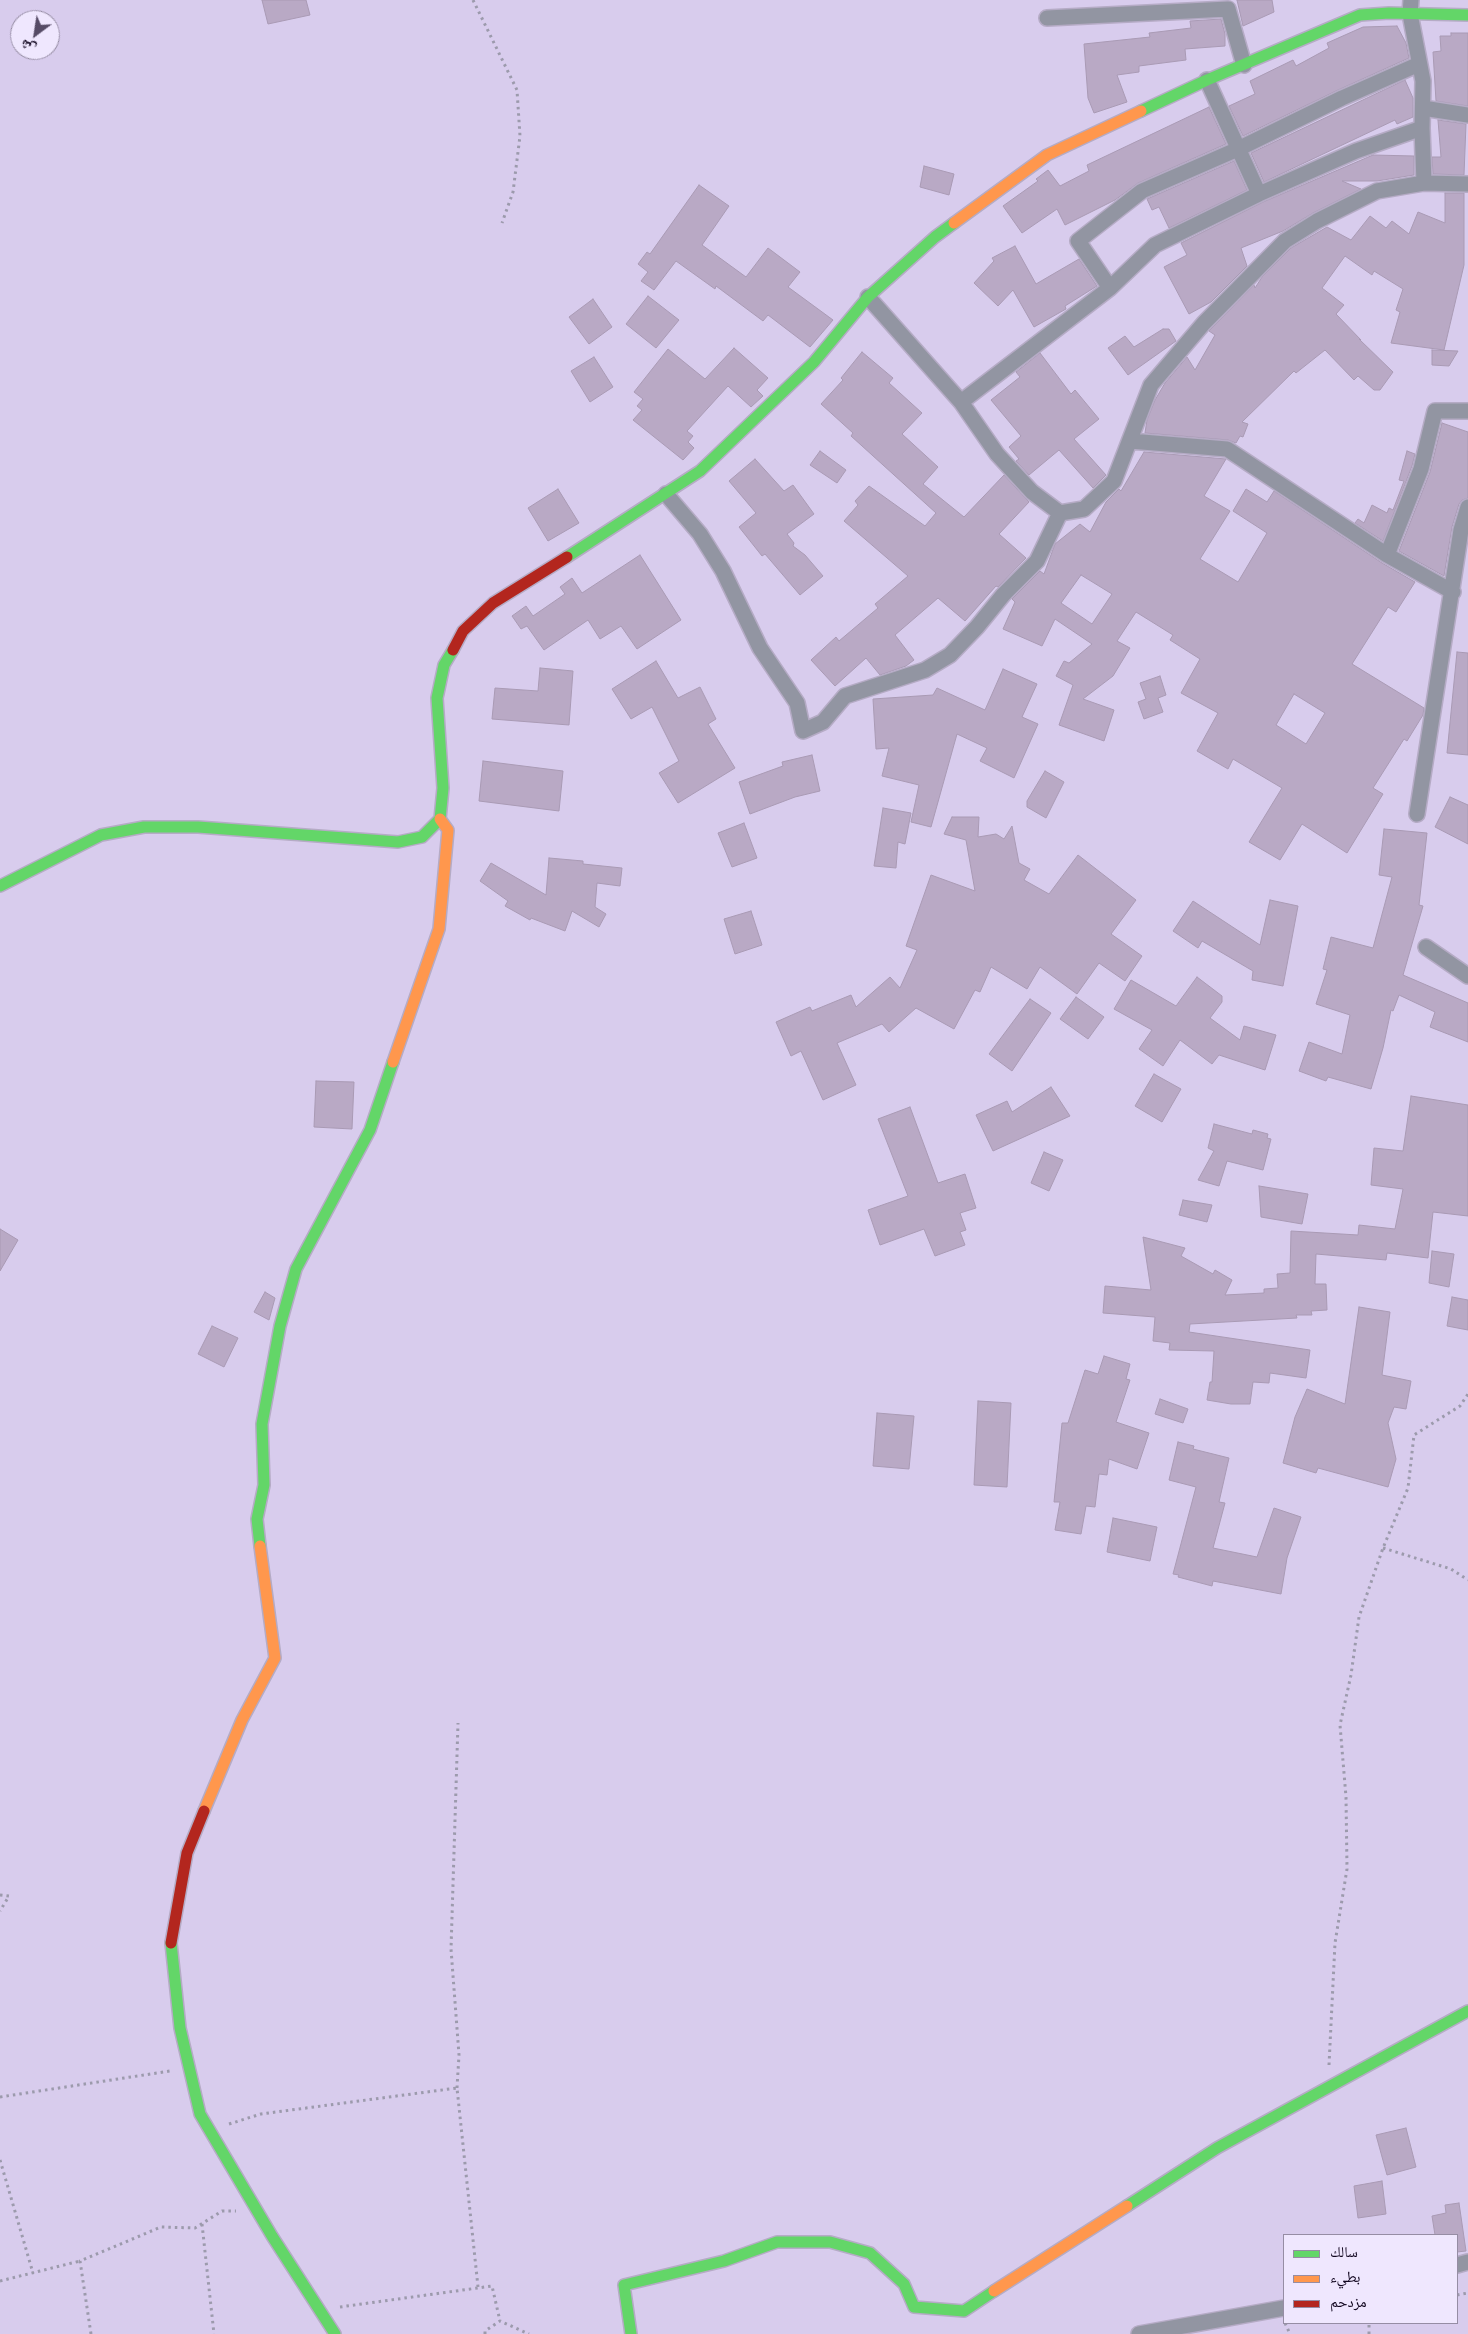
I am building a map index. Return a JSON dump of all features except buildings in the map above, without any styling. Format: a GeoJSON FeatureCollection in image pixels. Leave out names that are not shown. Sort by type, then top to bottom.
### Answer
{"type":"FeatureCollection","features":[{"type":"Feature","properties":{"kind":"street"},"geometry":{"type":"LineString","coordinates":[[0,886],[58,855],[101,836],[144,826],[198,826],[398,842],[422,837],[440,819],[443,788],[437,698],[444,665],[463,631],[493,603],[666,494],[700,470],[767,409],[814,362],[868,297],[935,237],[1047,155],[1207,80],[1244,65],[1361,7],[1410,7],[1468,15]]}},
{"type":"Feature","properties":{"kind":"street"},"geometry":{"type":"LineString","coordinates":[[1410,7],[1422,81],[1424,183]]}},
{"type":"Feature","properties":{"kind":"street"},"geometry":{"type":"LineString","coordinates":[[1047,18],[1228,9],[1244,65]]}},
{"type":"Feature","properties":{"kind":"street"},"geometry":{"type":"LineString","coordinates":[[1110,288],[1078,240],[1142,191],[1238,149],[1342,98],[1419,64]]}},
{"type":"Feature","properties":{"kind":"street"},"geometry":{"type":"LineString","coordinates":[[1207,80],[1259,194]]}},
{"type":"Feature","properties":{"kind":"street"},"geometry":{"type":"LineString","coordinates":[[1423,108],[1468,115]]}},
{"type":"Feature","properties":{"kind":"street"},"geometry":{"type":"LineString","coordinates":[[961,402],[1110,288],[1155,245],[1259,194],[1356,152],[1422,128]]}},
{"type":"Feature","properties":{"kind":"street"},"geometry":{"type":"LineString","coordinates":[[868,297],[961,402],[997,454],[1032,492],[1060,513],[1084,509],[1114,481],[1150,385],[1204,323],[1285,241],[1317,221],[1377,191],[1424,183],[1468,184]]}},
{"type":"Feature","properties":{"kind":"street"},"geometry":{"type":"LineString","coordinates":[[1388,555],[1421,469],[1434,411],[1468,410]]}},
{"type":"Feature","properties":{"kind":"street"},"geometry":{"type":"LineString","coordinates":[[1130,441],[1228,448],[1388,555],[1453,592]]}},
{"type":"Feature","properties":{"kind":"street"},"geometry":{"type":"LineString","coordinates":[[666,494],[700,534],[723,571],[760,648],[797,703],[803,732],[823,722],[846,696],[925,670],[950,656],[977,628],[1003,595],[1038,561],[1060,513]]}},
{"type":"Feature","properties":{"kind":"street"},"geometry":{"type":"LineString","coordinates":[[1418,814],[1461,530],[1468,507]]}},
{"type":"Feature","properties":{"kind":"street"},"geometry":{"type":"LineString","coordinates":[[334,2334],[257,2211],[200,2114],[180,2028],[171,1939],[187,1853],[242,1720],[275,1658],[257,1519],[264,1485],[262,1424],[280,1326],[296,1269],[370,1130],[439,929],[448,830],[440,819]]}},
{"type":"Feature","properties":{"kind":"street"},"geometry":{"type":"LineString","coordinates":[[1426,947],[1468,976]]}},
{"type":"Feature","properties":{"kind":"street"},"geometry":{"type":"LineString","coordinates":[[631,2334],[624,2285],[724,2261],[777,2242],[830,2242],[870,2253],[904,2284],[914,2306],[964,2310],[1217,2148],[1468,2011]]}},
{"type":"Feature","properties":{"kind":"street"},"geometry":{"type":"LineString","coordinates":[[1139,2334],[1283,2308]]}},
{"type":"Feature","properties":{"kind":"path"},"geometry":{"type":"LineString","coordinates":[[473,0],[517,90],[520,136],[514,192],[502,223]]}},
{"type":"Feature","properties":{"kind":"path"},"geometry":{"type":"LineString","coordinates":[[1328,2088],[1336,1943],[1347,1868],[1346,1798],[1340,1725],[1351,1674],[1358,1617],[1383,1548],[1408,1488],[1414,1436],[1460,1406],[1468,1394]]}},
{"type":"Feature","properties":{"kind":"path"},"geometry":{"type":"LineString","coordinates":[[1383,1548],[1451,1569],[1468,1580]]}},
{"type":"Feature","properties":{"kind":"path"},"geometry":{"type":"LineString","coordinates":[[458,1723],[451,1949],[459,2055],[457,2088],[478,2287]]}},
{"type":"Feature","properties":{"kind":"path"},"geometry":{"type":"LineString","coordinates":[[0,1895],[9,1896],[0,1911]]}},
{"type":"Feature","properties":{"kind":"path"},"geometry":{"type":"LineString","coordinates":[[0,2097],[189,2068]]}},
{"type":"Feature","properties":{"kind":"path"},"geometry":{"type":"LineString","coordinates":[[210,2131],[261,2114],[457,2088]]}},
{"type":"Feature","properties":{"kind":"path"},"geometry":{"type":"LineString","coordinates":[[0,2160],[33,2272]]}},
{"type":"Feature","properties":{"kind":"path"},"geometry":{"type":"LineString","coordinates":[[0,2281],[80,2261],[161,2228],[195,2228],[222,2211],[257,2211]]}},
{"type":"Feature","properties":{"kind":"path"},"geometry":{"type":"LineString","coordinates":[[202,2224],[214,2334]]}},
{"type":"Feature","properties":{"kind":"path"},"geometry":{"type":"LineString","coordinates":[[80,2261],[91,2334]]}},
{"type":"Feature","properties":{"kind":"path"},"geometry":{"type":"LineString","coordinates":[[318,2310],[492,2286],[500,2321]]}},
{"type":"Feature","properties":{"kind":"path"},"geometry":{"type":"LineString","coordinates":[[485,2334],[485,2331],[500,2321]]}},
{"type":"Feature","properties":{"kind":"path"},"geometry":{"type":"LineString","coordinates":[[500,2321],[529,2334]]}},
{"type":"Feature","properties":{"kind":"traffic: fast"},"geometry":{"type":"LineString","coordinates":[[1141,111],[1207,80],[1360,15],[1389,13],[1468,15]]}},
{"type":"Feature","properties":{"kind":"traffic: fast"},"geometry":{"type":"LineString","coordinates":[[567,557],[700,471],[814,362],[868,297],[935,237],[954,223]]}},
{"type":"Feature","properties":{"kind":"traffic: fast"},"geometry":{"type":"LineString","coordinates":[[0,886],[101,835],[144,827],[198,827],[398,842],[422,837],[440,819],[443,788],[437,698],[444,665],[453,650]]}},
{"type":"Feature","properties":{"kind":"traffic: fast"},"geometry":{"type":"LineString","coordinates":[[260,1546],[257,1519],[264,1485],[262,1424],[280,1326],[296,1269],[370,1130],[393,1062]]}},
{"type":"Feature","properties":{"kind":"traffic: fast"},"geometry":{"type":"LineString","coordinates":[[171,1943],[180,2028],[200,2114],[272,2236],[335,2334]]}},
{"type":"Feature","properties":{"kind":"traffic: fast"},"geometry":{"type":"LineString","coordinates":[[1127,2206],[1217,2148],[1468,2011]]}},
{"type":"Feature","properties":{"kind":"traffic: fast"},"geometry":{"type":"LineString","coordinates":[[631,2334],[624,2285],[724,2261],[777,2242],[830,2242],[870,2253],[904,2284],[914,2307],[964,2311],[994,2291]]}},
{"type":"Feature","properties":{"kind":"traffic: slow"},"geometry":{"type":"LineString","coordinates":[[954,223],[1047,155],[1141,111]]}},
{"type":"Feature","properties":{"kind":"traffic: slow"},"geometry":{"type":"LineString","coordinates":[[393,1062],[439,929],[448,830],[440,819]]}},
{"type":"Feature","properties":{"kind":"traffic: slow"},"geometry":{"type":"LineString","coordinates":[[204,1811],[242,1720],[275,1658],[260,1546]]}},
{"type":"Feature","properties":{"kind":"traffic: slow"},"geometry":{"type":"LineString","coordinates":[[994,2291],[1127,2206]]}},
{"type":"Feature","properties":{"kind":"traffic: jam"},"geometry":{"type":"LineString","coordinates":[[453,650],[463,631],[493,603],[567,557]]}},
{"type":"Feature","properties":{"kind":"traffic: jam"},"geometry":{"type":"LineString","coordinates":[[171,1943],[187,1853],[204,1811]]}}]}
